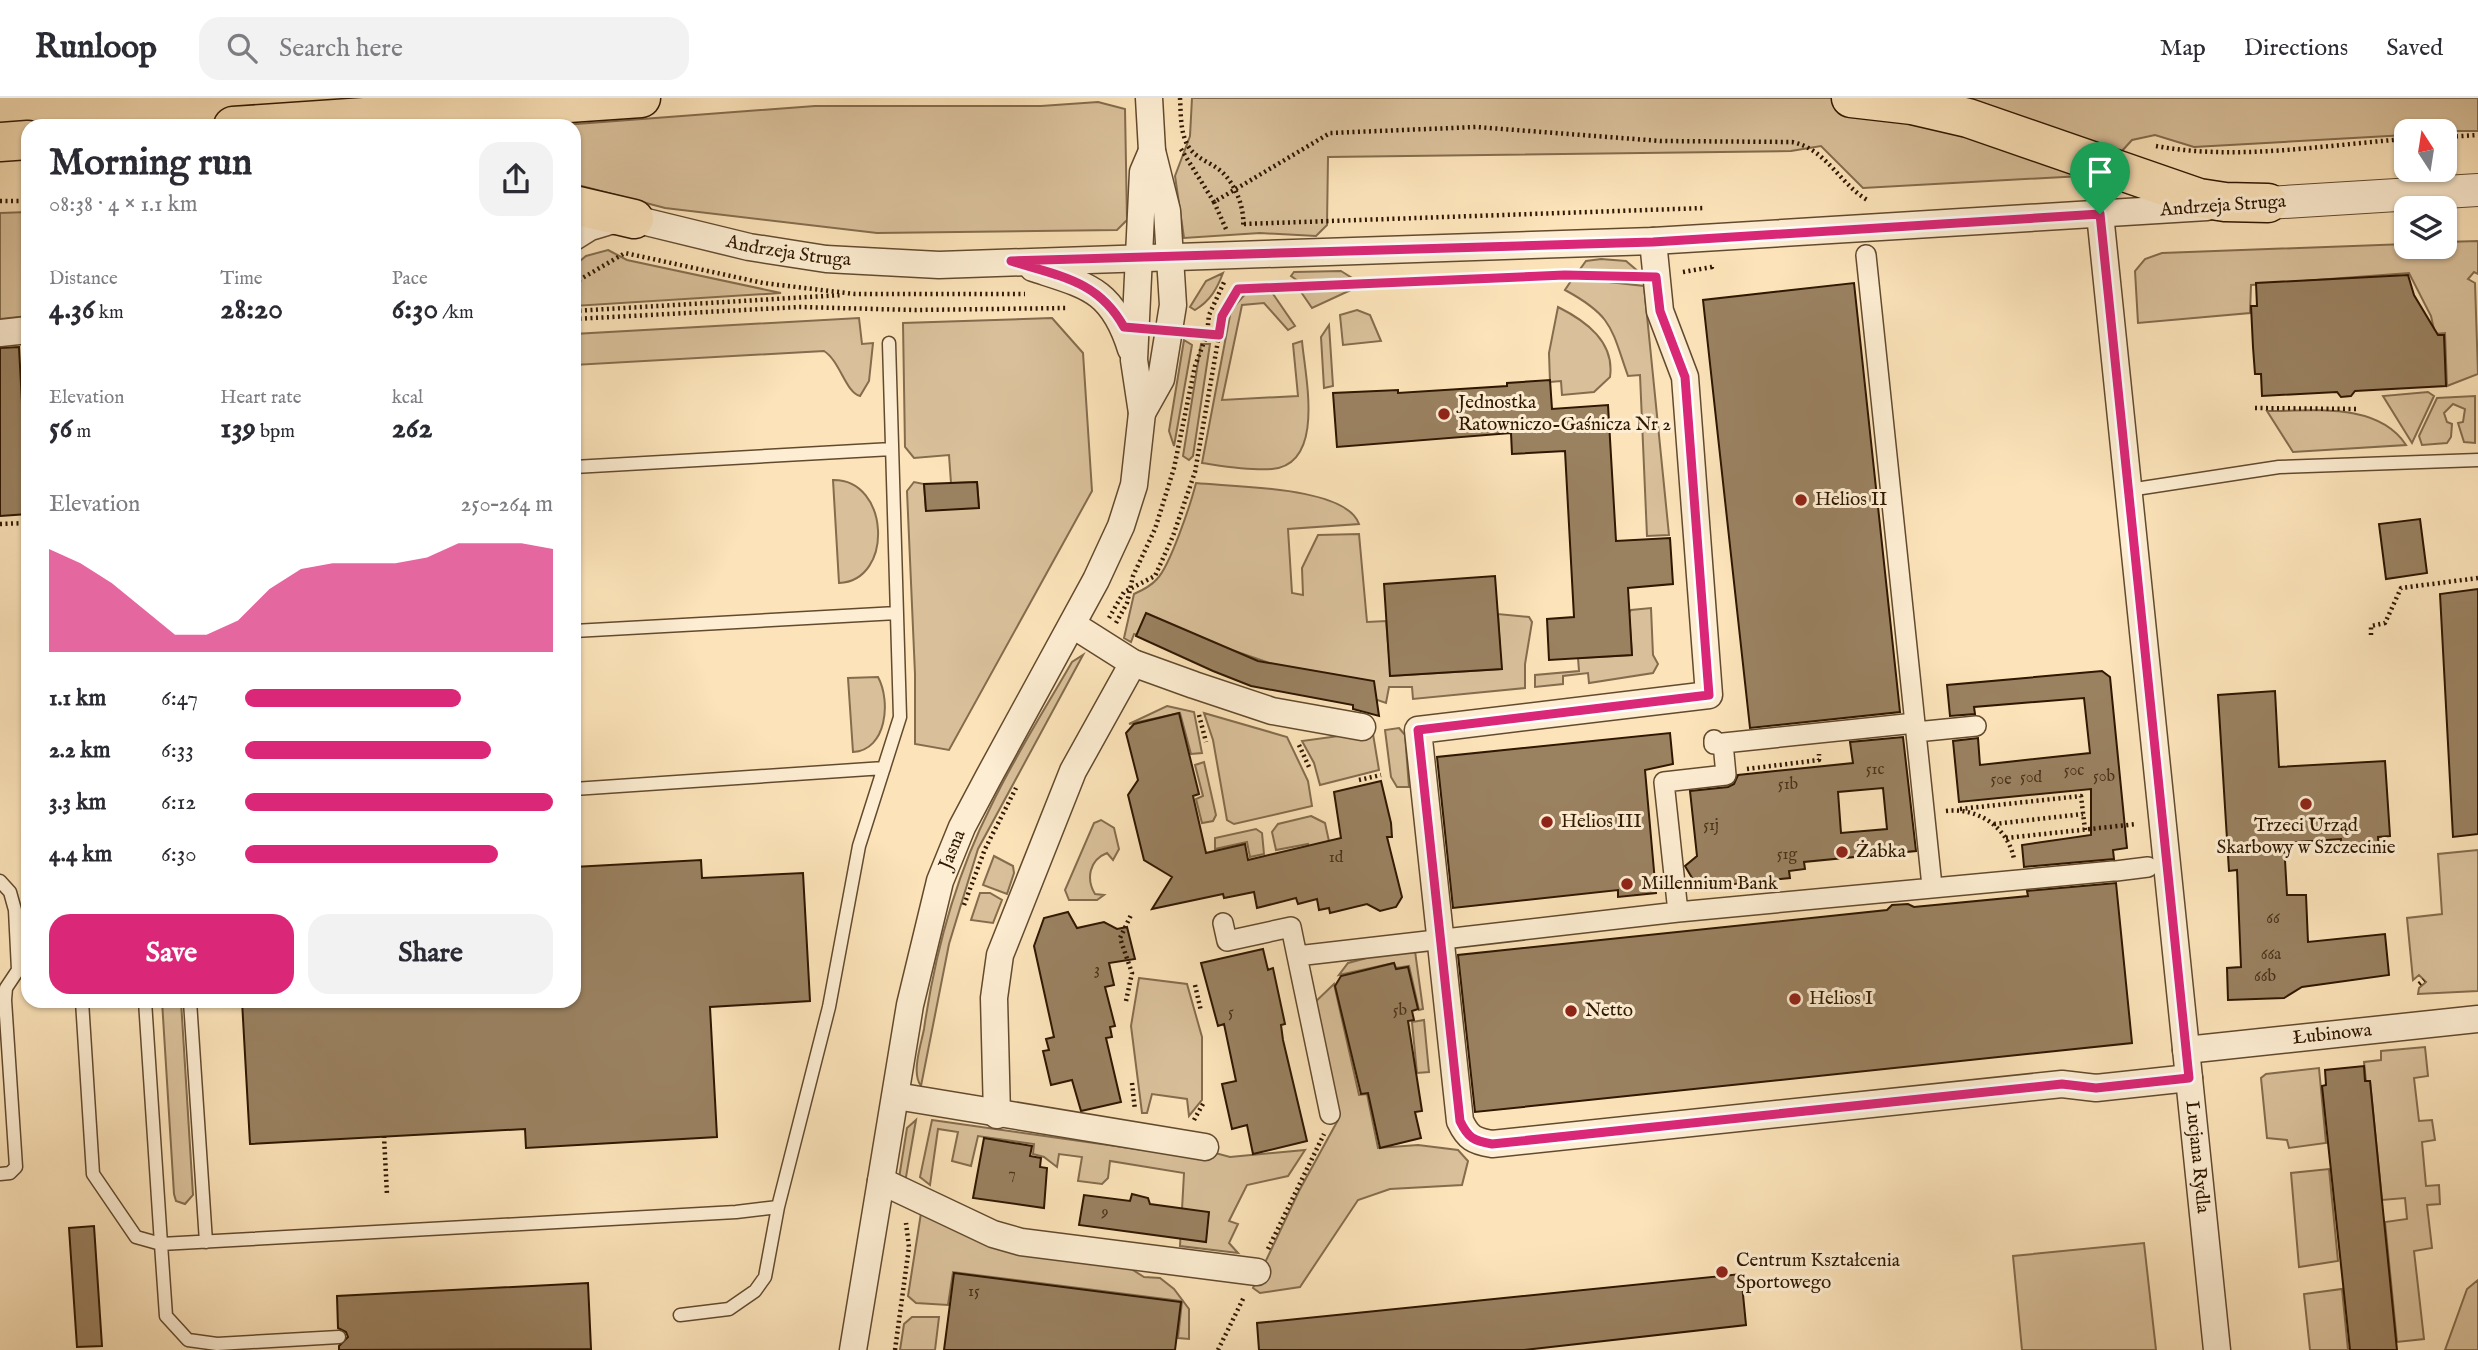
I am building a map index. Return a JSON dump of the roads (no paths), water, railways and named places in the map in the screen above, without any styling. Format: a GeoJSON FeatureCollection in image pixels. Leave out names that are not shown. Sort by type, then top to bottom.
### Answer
{"type":"FeatureCollection","features":[{"type":"Feature","properties":{"kind":"main road"},"geometry":{"type":"LineString","coordinates":[[335,119],[640,98]]}},
{"type":"Feature","properties":{"kind":"main road"},"geometry":{"type":"LineString","coordinates":[[1851,98],[1912,106],[1968,118],[2210,200],[2268,203]]}},
{"type":"Feature","properties":{"kind":"main road"},"geometry":{"type":"LineString","coordinates":[[0,142],[21,140]]}},
{"type":"Feature","properties":{"kind":"main road"},"geometry":{"type":"LineString","coordinates":[[581,207],[634,219]]}},
{"type":"Feature","properties":{"kind":"street"},"geometry":{"type":"LineString","coordinates":[[1149,98],[1152,151],[1166,202],[1171,258]]}},
{"type":"Feature","properties":{"kind":"street"},"geometry":{"type":"LineString","coordinates":[[1140,259],[1143,172],[1152,151]]}},
{"type":"Feature","properties":{"kind":"street","name":"Andrzeja Struga"},"geometry":{"type":"LineString","coordinates":[[581,234],[600,224],[634,219],[749,247],[826,259],[939,265],[1653,242],[2478,190]]}},
{"type":"Feature","properties":{"kind":"street","name":"Lucjana Rydla"},"geometry":{"type":"LineString","coordinates":[[2100,214],[2217,1350]]}},
{"type":"Feature","properties":{"kind":"street"},"geometry":{"type":"LineString","coordinates":[[1653,242],[1660,311],[1685,377],[1709,695],[1418,730],[1460,1121],[1466,1135],[1475,1141],[1492,1144],[2062,1084],[2096,1088],[2189,1078]]}},
{"type":"Feature","properties":{"kind":"street"},"geometry":{"type":"LineString","coordinates":[[1866,255],[1932,886]]}},
{"type":"Feature","properties":{"kind":"street","name":"Jasna"},"geometry":{"type":"LineString","coordinates":[[1142,413],[1161,379],[1173,305],[1171,258]]}},
{"type":"Feature","properties":{"kind":"street","name":"Jasna"},"geometry":{"type":"LineString","coordinates":[[853,1350],[910,1005],[940,881],[962,827],[1101,569],[1130,499],[1142,413],[1134,360],[1140,259]]}},
{"type":"Feature","properties":{"kind":"street","name":"Andrzeja Struga"},"geometry":{"type":"LineString","coordinates":[[1011,261],[1086,285],[1110,303],[1124,327],[1134,360]]}},
{"type":"Feature","properties":{"kind":"street"},"geometry":{"type":"LineString","coordinates":[[0,333],[21,331]]}},
{"type":"Feature","properties":{"kind":"street"},"geometry":{"type":"LineString","coordinates":[[1073,625],[1133,663],[1272,711],[1362,727]]}},
{"type":"Feature","properties":{"kind":"street"},"geometry":{"type":"LineString","coordinates":[[997,1115],[994,998],[1000,955],[1073,771],[1133,663]]}},
{"type":"Feature","properties":{"kind":"street"},"geometry":{"type":"LineString","coordinates":[[1678,912],[1664,782],[1726,775],[1718,740],[1915,727],[1976,726]]}},
{"type":"Feature","properties":{"kind":"street"},"geometry":{"type":"LineString","coordinates":[[1297,956],[1442,937],[1678,912],[2148,867]]}},
{"type":"Feature","properties":{"kind":"street"},"geometry":{"type":"LineString","coordinates":[[1223,923],[1227,941],[1291,927],[1330,1114]]}},
{"type":"Feature","properties":{"kind":"street","name":"Łubinowa"},"geometry":{"type":"LineString","coordinates":[[2186,1050],[2478,1019]]}},
{"type":"Feature","properties":{"kind":"street"},"geometry":{"type":"LineString","coordinates":[[896,1096],[997,1115],[1205,1147]]}},
{"type":"Feature","properties":{"kind":"street"},"geometry":{"type":"LineString","coordinates":[[881,1181],[993,1234],[1021,1242],[1257,1272]]}},
{"type":"Feature","properties":{"kind":"lane"},"geometry":{"type":"LineString","coordinates":[[681,1315],[729,1309],[755,1291],[765,1277],[778,1207],[829,1007],[859,846],[900,717],[889,343]]}},
{"type":"Feature","properties":{"kind":"lane"},"geometry":{"type":"LineString","coordinates":[[581,467],[892,449]]}},
{"type":"Feature","properties":{"kind":"lane"},"geometry":{"type":"LineString","coordinates":[[2129,490],[2279,467],[2478,460]]}},
{"type":"Feature","properties":{"kind":"lane"},"geometry":{"type":"LineString","coordinates":[[581,631],[897,613]]}},
{"type":"Feature","properties":{"kind":"lane"},"geometry":{"type":"LineString","coordinates":[[581,789],[884,768]]}},
{"type":"Feature","properties":{"kind":"lane"},"geometry":{"type":"LineString","coordinates":[[0,881],[10,892],[15,910],[18,970],[6,988],[5,1000],[16,1167],[10,1173],[0,1174]]}},
{"type":"Feature","properties":{"kind":"lane"},"geometry":{"type":"LineString","coordinates":[[82,1008],[93,1174],[136,1237],[161,1244],[206,1242],[778,1207]]}},
{"type":"Feature","properties":{"kind":"lane"},"geometry":{"type":"LineString","coordinates":[[145,1008],[166,1316],[188,1340],[217,1344],[339,1337]]}},
{"type":"Feature","properties":{"kind":"lane"},"geometry":{"type":"LineString","coordinates":[[190,1008],[206,1242]]}},
{"type":"Feature","properties":{"kind":"place","name":"Jednostka Ratowniczo-Gaśnicza Nr 2"},"geometry":{"type":"Point","coordinates":[1444,414]}},
{"type":"Feature","properties":{"kind":"place","name":"Helios II"},"geometry":{"type":"Point","coordinates":[1801,500]}},
{"type":"Feature","properties":{"kind":"place","name":"Trzeci Urząd Skarbowy w Szczecinie"},"geometry":{"type":"Point","coordinates":[2306,804]}},
{"type":"Feature","properties":{"kind":"place","name":"Helios III"},"geometry":{"type":"Point","coordinates":[1547,822]}},
{"type":"Feature","properties":{"kind":"place","name":"Żabka"},"geometry":{"type":"Point","coordinates":[1842,852]}},
{"type":"Feature","properties":{"kind":"place","name":"Millennium Bank"},"geometry":{"type":"Point","coordinates":[1627,884]}},
{"type":"Feature","properties":{"kind":"place","name":"Helios I"},"geometry":{"type":"Point","coordinates":[1795,999]}},
{"type":"Feature","properties":{"kind":"place","name":"Netto"},"geometry":{"type":"Point","coordinates":[1571,1011]}},
{"type":"Feature","properties":{"kind":"place","name":"Centrum Kształcenia Sportowego"},"geometry":{"type":"Point","coordinates":[1722,1272]}}]}
